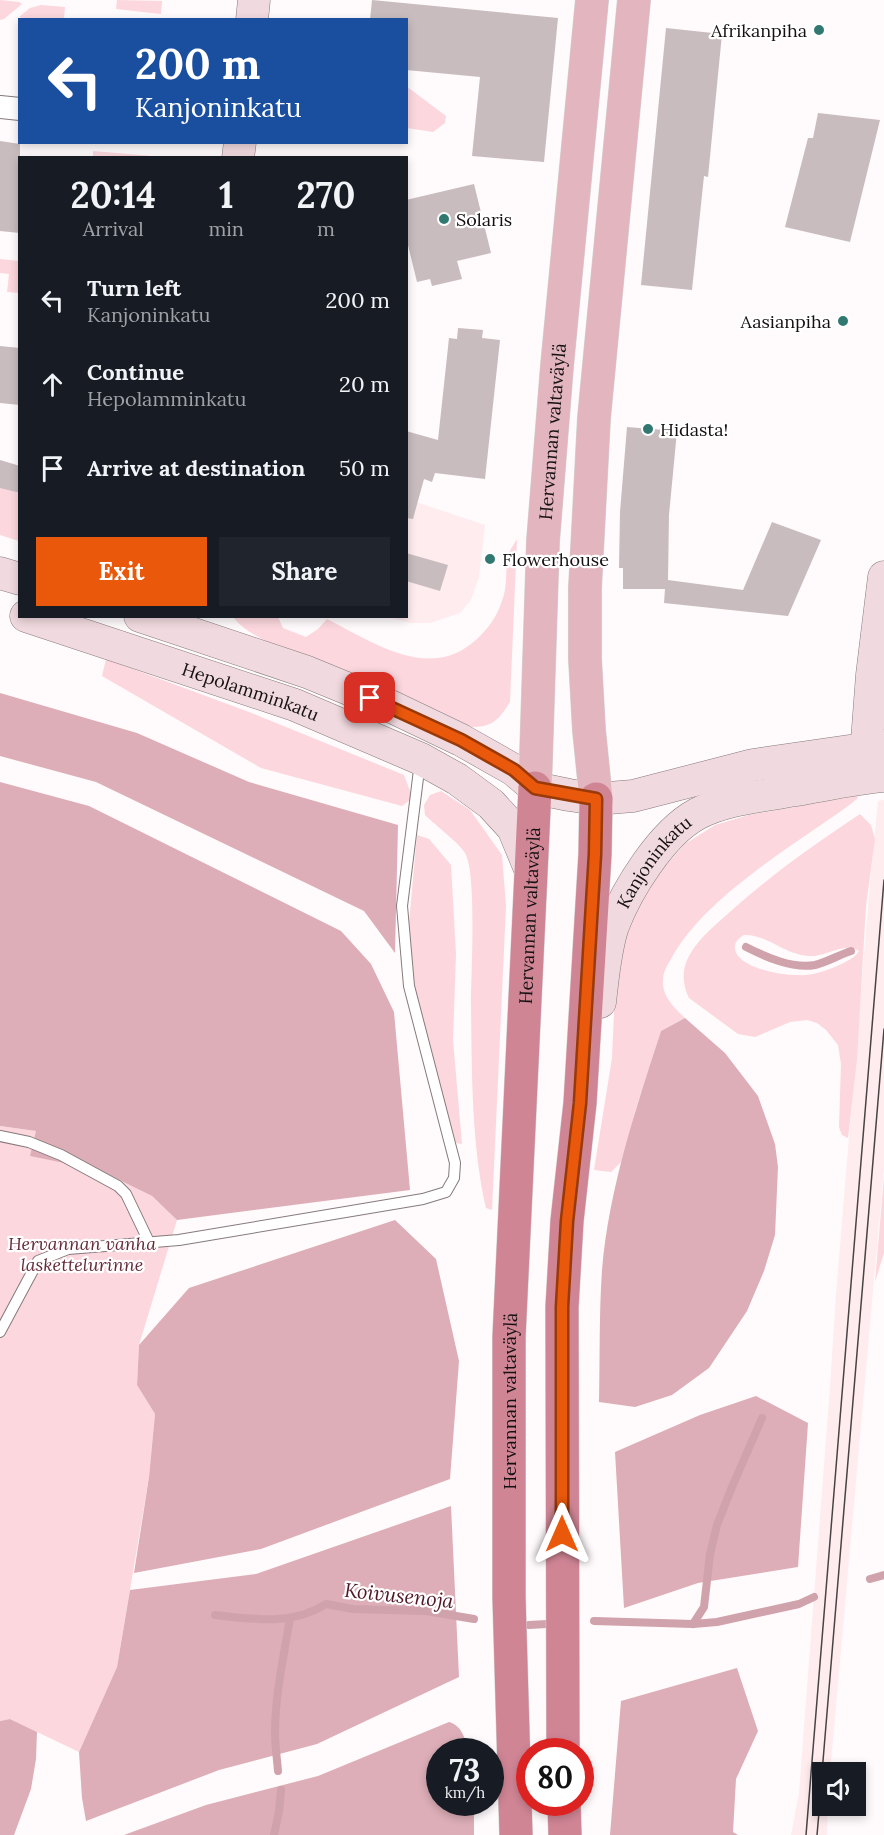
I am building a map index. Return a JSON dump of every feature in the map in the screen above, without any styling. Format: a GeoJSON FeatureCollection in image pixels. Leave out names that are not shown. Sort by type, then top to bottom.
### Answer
{"type":"FeatureCollection","features":[{"type":"Feature","properties":{"kind":"highway","name":"Hervannan valtaväylä"},"geometry":{"type":"LineString","coordinates":[[516,1835],[508,1597],[509,1337],[535,788]]}},
{"type":"Feature","properties":{"kind":"highway"},"geometry":{"type":"LineString","coordinates":[[563,1738],[562,1307],[567,1221],[580,1103],[595,854],[596,799]]}},
{"type":"Feature","properties":{"kind":"main road"},"geometry":{"type":"LineString","coordinates":[[252,18],[254,0]]}},
{"type":"Feature","properties":{"kind":"main road","name":"Hervannan valtaväylä"},"geometry":{"type":"LineString","coordinates":[[535,788],[543,540],[592,0]]}},
{"type":"Feature","properties":{"kind":"main road"},"geometry":{"type":"LineString","coordinates":[[596,799],[585,659],[586,576],[594,418],[634,0]]}},
{"type":"Feature","properties":{"kind":"main road"},"geometry":{"type":"LineString","coordinates":[[0,573],[18,578]]}},
{"type":"Feature","properties":{"kind":"main road"},"geometry":{"type":"LineString","coordinates":[[535,788],[596,799],[633,796],[753,765],[874,762],[884,577]]}},
{"type":"Feature","properties":{"kind":"main road"},"geometry":{"type":"LineString","coordinates":[[0,608],[18,613]]}},
{"type":"Feature","properties":{"kind":"main road","name":"Hepolamminkatu"},"geometry":{"type":"LineString","coordinates":[[32,618],[294,705],[421,759],[457,779],[490,804],[513,828],[530,869]]}},
{"type":"Feature","properties":{"kind":"main road","name":"Hepolamminkatu"},"geometry":{"type":"LineString","coordinates":[[153,618],[179,622],[390,706],[461,740],[514,770],[535,788]]}},
{"type":"Feature","properties":{"kind":"main road"},"geometry":{"type":"LineString","coordinates":[[167,662],[179,622]]}},
{"type":"Feature","properties":{"kind":"main road","name":"Kanjoninkatu"},"geometry":{"type":"LineString","coordinates":[[580,1103],[594,1049],[604,967],[613,926],[650,860],[675,830],[697,814],[733,800],[874,762]]}},
{"type":"Feature","properties":{"kind":"street"},"geometry":{"type":"LineString","coordinates":[[0,107],[18,109]]}},
{"type":"Feature","properties":{"kind":"lane"},"geometry":{"type":"LineString","coordinates":[[0,1332],[38,1261],[68,1249],[179,1240],[423,1199],[446,1192],[454,1178],[455,1163],[409,986],[402,906],[421,759]]}},
{"type":"Feature","properties":{"kind":"lane"},"geometry":{"type":"LineString","coordinates":[[0,1136],[29,1142],[61,1155],[118,1186],[126,1194],[149,1242]]}},
{"type":"Feature","properties":{"kind":"shaded area"},"geometry":{"type":"Polygon","coordinates":[[[408,499],[485,525],[479,577],[471,600],[460,613],[430,623],[410,623],[392,618],[408,618],[408,499]]]}},
{"type":"Feature","properties":{"kind":"shaded area"},"geometry":{"type":"Polygon","coordinates":[[[0,693],[137,733],[249,782],[398,825],[395,953],[364,911],[96,782],[0,756],[0,693]]]}},
{"type":"Feature","properties":{"kind":"shaded area"},"geometry":{"type":"Polygon","coordinates":[[[0,782],[89,806],[341,931],[371,964],[394,1012],[410,1190],[177,1220],[152,1196],[99,1170],[30,1156],[36,1131],[0,1126],[0,782]]]}},
{"type":"Feature","properties":{"kind":"shaded area"},"geometry":{"type":"Polygon","coordinates":[[[884,800],[884,1167],[831,1762],[812,1762],[812,1816],[828,1816],[827,1835],[791,1835],[799,1793],[836,1295],[878,801],[884,800]]]}},
{"type":"Feature","properties":{"kind":"shaded area"},"geometry":{"type":"Polygon","coordinates":[[[685,1018],[725,1053],[758,1096],[775,1144],[778,1167],[775,1235],[764,1271],[747,1311],[709,1368],[672,1395],[635,1407],[599,1402],[602,1270],[617,1179],[661,1031],[685,1018]]]}},
{"type":"Feature","properties":{"kind":"shaded area"},"geometry":{"type":"Polygon","coordinates":[[[395,1220],[436,1259],[459,1361],[450,1479],[261,1549],[134,1573],[149,1477],[155,1414],[137,1385],[139,1345],[189,1288],[395,1220]]]}},
{"type":"Feature","properties":{"kind":"shaded area"},"geometry":{"type":"Polygon","coordinates":[[[756,1396],[808,1423],[798,1567],[698,1583],[624,1608],[615,1452],[700,1415],[756,1396]]]}},
{"type":"Feature","properties":{"kind":"shaded area"},"geometry":{"type":"Polygon","coordinates":[[[451,1506],[459,1677],[317,1744],[219,1770],[86,1821],[79,1752],[117,1667],[130,1590],[256,1574],[451,1506]]]}},
{"type":"Feature","properties":{"kind":"shaded area"},"geometry":{"type":"Polygon","coordinates":[[[737,1668],[758,1731],[736,1779],[733,1832],[738,1835],[610,1835],[621,1701],[737,1668]]]}},
{"type":"Feature","properties":{"kind":"shaded area"},"geometry":{"type":"Polygon","coordinates":[[[10,1719],[37,1732],[36,1759],[31,1789],[14,1835],[0,1835],[0,1721],[10,1719]]]}},
{"type":"Feature","properties":{"kind":"shaded area"},"geometry":{"type":"Polygon","coordinates":[[[449,1722],[460,1730],[465,1738],[426,1738],[426,1816],[474,1816],[474,1835],[124,1835],[206,1805],[318,1776],[449,1722]]]}},
{"type":"Feature","properties":{"kind":"green space"},"geometry":{"type":"Polygon","coordinates":[[[0,0],[19,2],[22,4],[0,20],[0,0]]]}},
{"type":"Feature","properties":{"kind":"green space"},"geometry":{"type":"Polygon","coordinates":[[[117,0],[162,1],[161,14],[116,9],[117,0]]]}},
{"type":"Feature","properties":{"kind":"green space"},"geometry":{"type":"Polygon","coordinates":[[[41,5],[65,7],[64,18],[19,17],[30,8],[41,5]]]}},
{"type":"Feature","properties":{"kind":"green space"},"geometry":{"type":"Polygon","coordinates":[[[408,88],[446,116],[445,123],[433,132],[408,128],[408,88]]]}},
{"type":"Feature","properties":{"kind":"green space"},"geometry":{"type":"Polygon","coordinates":[[[93,151],[151,156],[93,156],[93,151]]]}},
{"type":"Feature","properties":{"kind":"green space"},"geometry":{"type":"Polygon","coordinates":[[[0,259],[18,261],[18,293],[7,292],[9,274],[0,273],[0,259]]]}},
{"type":"Feature","properties":{"kind":"green space"},"geometry":{"type":"Polygon","coordinates":[[[0,487],[18,493],[18,541],[0,535],[0,487]]]}},
{"type":"Feature","properties":{"kind":"green space"},"geometry":{"type":"Polygon","coordinates":[[[517,539],[510,702],[497,719],[487,725],[465,727],[330,666],[264,640],[241,626],[234,618],[278,618],[283,628],[306,637],[327,619],[379,646],[398,653],[435,658],[453,654],[471,644],[486,630],[497,614],[505,590],[508,555],[517,539]]]}},
{"type":"Feature","properties":{"kind":"green space"},"geometry":{"type":"Polygon","coordinates":[[[106,659],[249,712],[404,775],[410,791],[410,800],[402,806],[261,768],[102,676],[106,659]]]}},
{"type":"Feature","properties":{"kind":"green space"},"geometry":{"type":"Polygon","coordinates":[[[441,791],[470,810],[502,855],[506,906],[492,1210],[486,1208],[481,1183],[473,1106],[472,902],[469,864],[462,849],[425,815],[424,805],[430,795],[441,791]]]}},
{"type":"Feature","properties":{"kind":"green space"},"geometry":{"type":"Polygon","coordinates":[[[857,796],[858,798],[848,806],[750,875],[705,915],[686,937],[671,959],[663,980],[664,992],[685,1018],[661,1031],[635,1111],[623,1160],[611,1172],[594,1170],[612,1058],[619,949],[638,906],[658,874],[685,844],[715,825],[749,815],[857,796]]]}},
{"type":"Feature","properties":{"kind":"green space"},"geometry":{"type":"Polygon","coordinates":[[[860,814],[871,825],[875,839],[866,906],[857,1059],[848,1138],[842,1135],[839,1127],[841,1064],[838,1045],[826,1030],[817,1023],[807,1020],[790,1022],[755,1037],[738,1034],[689,998],[684,980],[689,957],[696,945],[710,930],[778,872],[860,814]],[[744,935],[737,940],[735,949],[738,956],[752,966],[781,974],[801,975],[822,972],[846,962],[859,951],[848,948],[814,956],[804,955],[753,936],[744,935]]]}},
{"type":"Feature","properties":{"kind":"green space"},"geometry":{"type":"Polygon","coordinates":[[[417,835],[429,839],[451,865],[456,954],[453,1040],[462,1144],[456,1143],[416,1000],[408,934],[417,835]]]}},
{"type":"Feature","properties":{"kind":"green space","name":"Hervannan vanha laskettelurinne"},"geometry":{"type":"Polygon","coordinates":[[[0,1126],[36,1131],[99,1170],[152,1196],[177,1220],[139,1345],[137,1385],[155,1414],[149,1477],[117,1667],[79,1752],[10,1719],[0,1721],[0,1126]]]}},
{"type":"Feature","properties":{"kind":"green space"},"geometry":{"type":"Polygon","coordinates":[[[884,1176],[884,1253],[875,1282],[884,1176]]]}},
{"type":"Feature","properties":{"kind":"building"},"geometry":{"type":"Polygon","coordinates":[[[372,0],[558,18],[544,162],[472,156],[480,77],[408,70],[408,18],[370,18],[372,0]]]}},
{"type":"Feature","properties":{"kind":"building"},"geometry":{"type":"Polygon","coordinates":[[[666,28],[722,34],[708,177],[704,176],[692,290],[641,285],[666,28]]]}},
{"type":"Feature","properties":{"kind":"building"},"geometry":{"type":"Polygon","coordinates":[[[818,113],[880,120],[850,242],[785,227],[808,138],[813,138],[818,113]]]}},
{"type":"Feature","properties":{"kind":"building"},"geometry":{"type":"Polygon","coordinates":[[[0,141],[20,144],[20,156],[18,156],[18,233],[0,231],[0,141]]]}},
{"type":"Feature","properties":{"kind":"building","name":"Solaris"},"geometry":{"type":"Polygon","coordinates":[[[474,184],[491,253],[457,261],[462,279],[432,286],[430,279],[417,282],[408,245],[408,200],[474,184]]]}},
{"type":"Feature","properties":{"kind":"building"},"geometry":{"type":"Polygon","coordinates":[[[458,328],[483,330],[482,338],[500,340],[485,479],[435,473],[432,482],[424,479],[413,519],[408,518],[408,432],[438,440],[449,338],[457,339],[458,328]]]}},
{"type":"Feature","properties":{"kind":"building"},"geometry":{"type":"Polygon","coordinates":[[[0,346],[18,348],[18,405],[0,403],[0,346]]]}},
{"type":"Feature","properties":{"kind":"building"},"geometry":{"type":"Polygon","coordinates":[[[627,427],[677,431],[669,515],[668,580],[743,590],[772,522],[821,540],[788,616],[664,603],[665,589],[623,589],[623,568],[619,568],[620,512],[627,427]]]}},
{"type":"Feature","properties":{"kind":"building"},"geometry":{"type":"Polygon","coordinates":[[[0,460],[18,465],[18,492],[0,488],[0,460]]]}},
{"type":"Feature","properties":{"kind":"building"},"geometry":{"type":"Polygon","coordinates":[[[408,554],[448,565],[440,591],[408,582],[408,554]]]}},
{"type":"Feature","properties":{"kind":"waterway"},"geometry":{"type":"LineString","coordinates":[[746,947],[779,961],[806,966],[820,964],[851,951]]}},
{"type":"Feature","properties":{"kind":"waterway"},"geometry":{"type":"LineString","coordinates":[[693,1624],[704,1607],[710,1554],[717,1525],[762,1418]]}},
{"type":"Feature","properties":{"kind":"waterway","name":"Koivusenoja"},"geometry":{"type":"LineString","coordinates":[[870,1579],[884,1575]]}},
{"type":"Feature","properties":{"kind":"waterway","name":"Koivusenoja"},"geometry":{"type":"LineString","coordinates":[[594,1621],[693,1624],[717,1622],[799,1604],[814,1597]]}},
{"type":"Feature","properties":{"kind":"waterway","name":"Koivusenoja"},"geometry":{"type":"LineString","coordinates":[[215,1615],[258,1619],[286,1618],[300,1616],[326,1604],[353,1609],[426,1611],[474,1619]]}},
{"type":"Feature","properties":{"kind":"waterway"},"geometry":{"type":"LineString","coordinates":[[278,1771],[275,1738],[276,1704],[290,1618]]}},
{"type":"Feature","properties":{"kind":"waterway","name":"Koivusenoja"},"geometry":{"type":"LineString","coordinates":[[529,1625],[547,1624]]}},
{"type":"Feature","properties":{"kind":"waterway"},"geometry":{"type":"LineString","coordinates":[[274,1835],[281,1790]]}},
{"type":"Feature","properties":{"kind":"tram line"},"geometry":{"type":"LineString","coordinates":[[806,1835],[884,880]]}},
{"type":"Feature","properties":{"kind":"tram line"},"geometry":{"type":"LineString","coordinates":[[823,1762],[884,1029]]}},
{"type":"Feature","properties":{"kind":"tram line"},"geometry":{"type":"LineString","coordinates":[[817,1835],[819,1816]]}},
{"type":"Feature","properties":{"kind":"place","name":"Afrikanpiha"},"geometry":{"type":"Point","coordinates":[819,30]}},
{"type":"Feature","properties":{"kind":"place","name":"Solaris"},"geometry":{"type":"Point","coordinates":[444,219]}},
{"type":"Feature","properties":{"kind":"place","name":"Aasianpiha"},"geometry":{"type":"Point","coordinates":[843,321]}},
{"type":"Feature","properties":{"kind":"place","name":"Hidasta!"},"geometry":{"type":"Point","coordinates":[648,429]}},
{"type":"Feature","properties":{"kind":"place","name":"Flowerhouse"},"geometry":{"type":"Point","coordinates":[490,559]}},
{"type":"Feature","properties":{"kind":"route"},"geometry":{"type":"LineString","coordinates":[[370,698],[461,740],[514,770],[535,788],[596,799],[595,854],[580,1103],[567,1221],[562,1307],[562,1534]]}}]}
